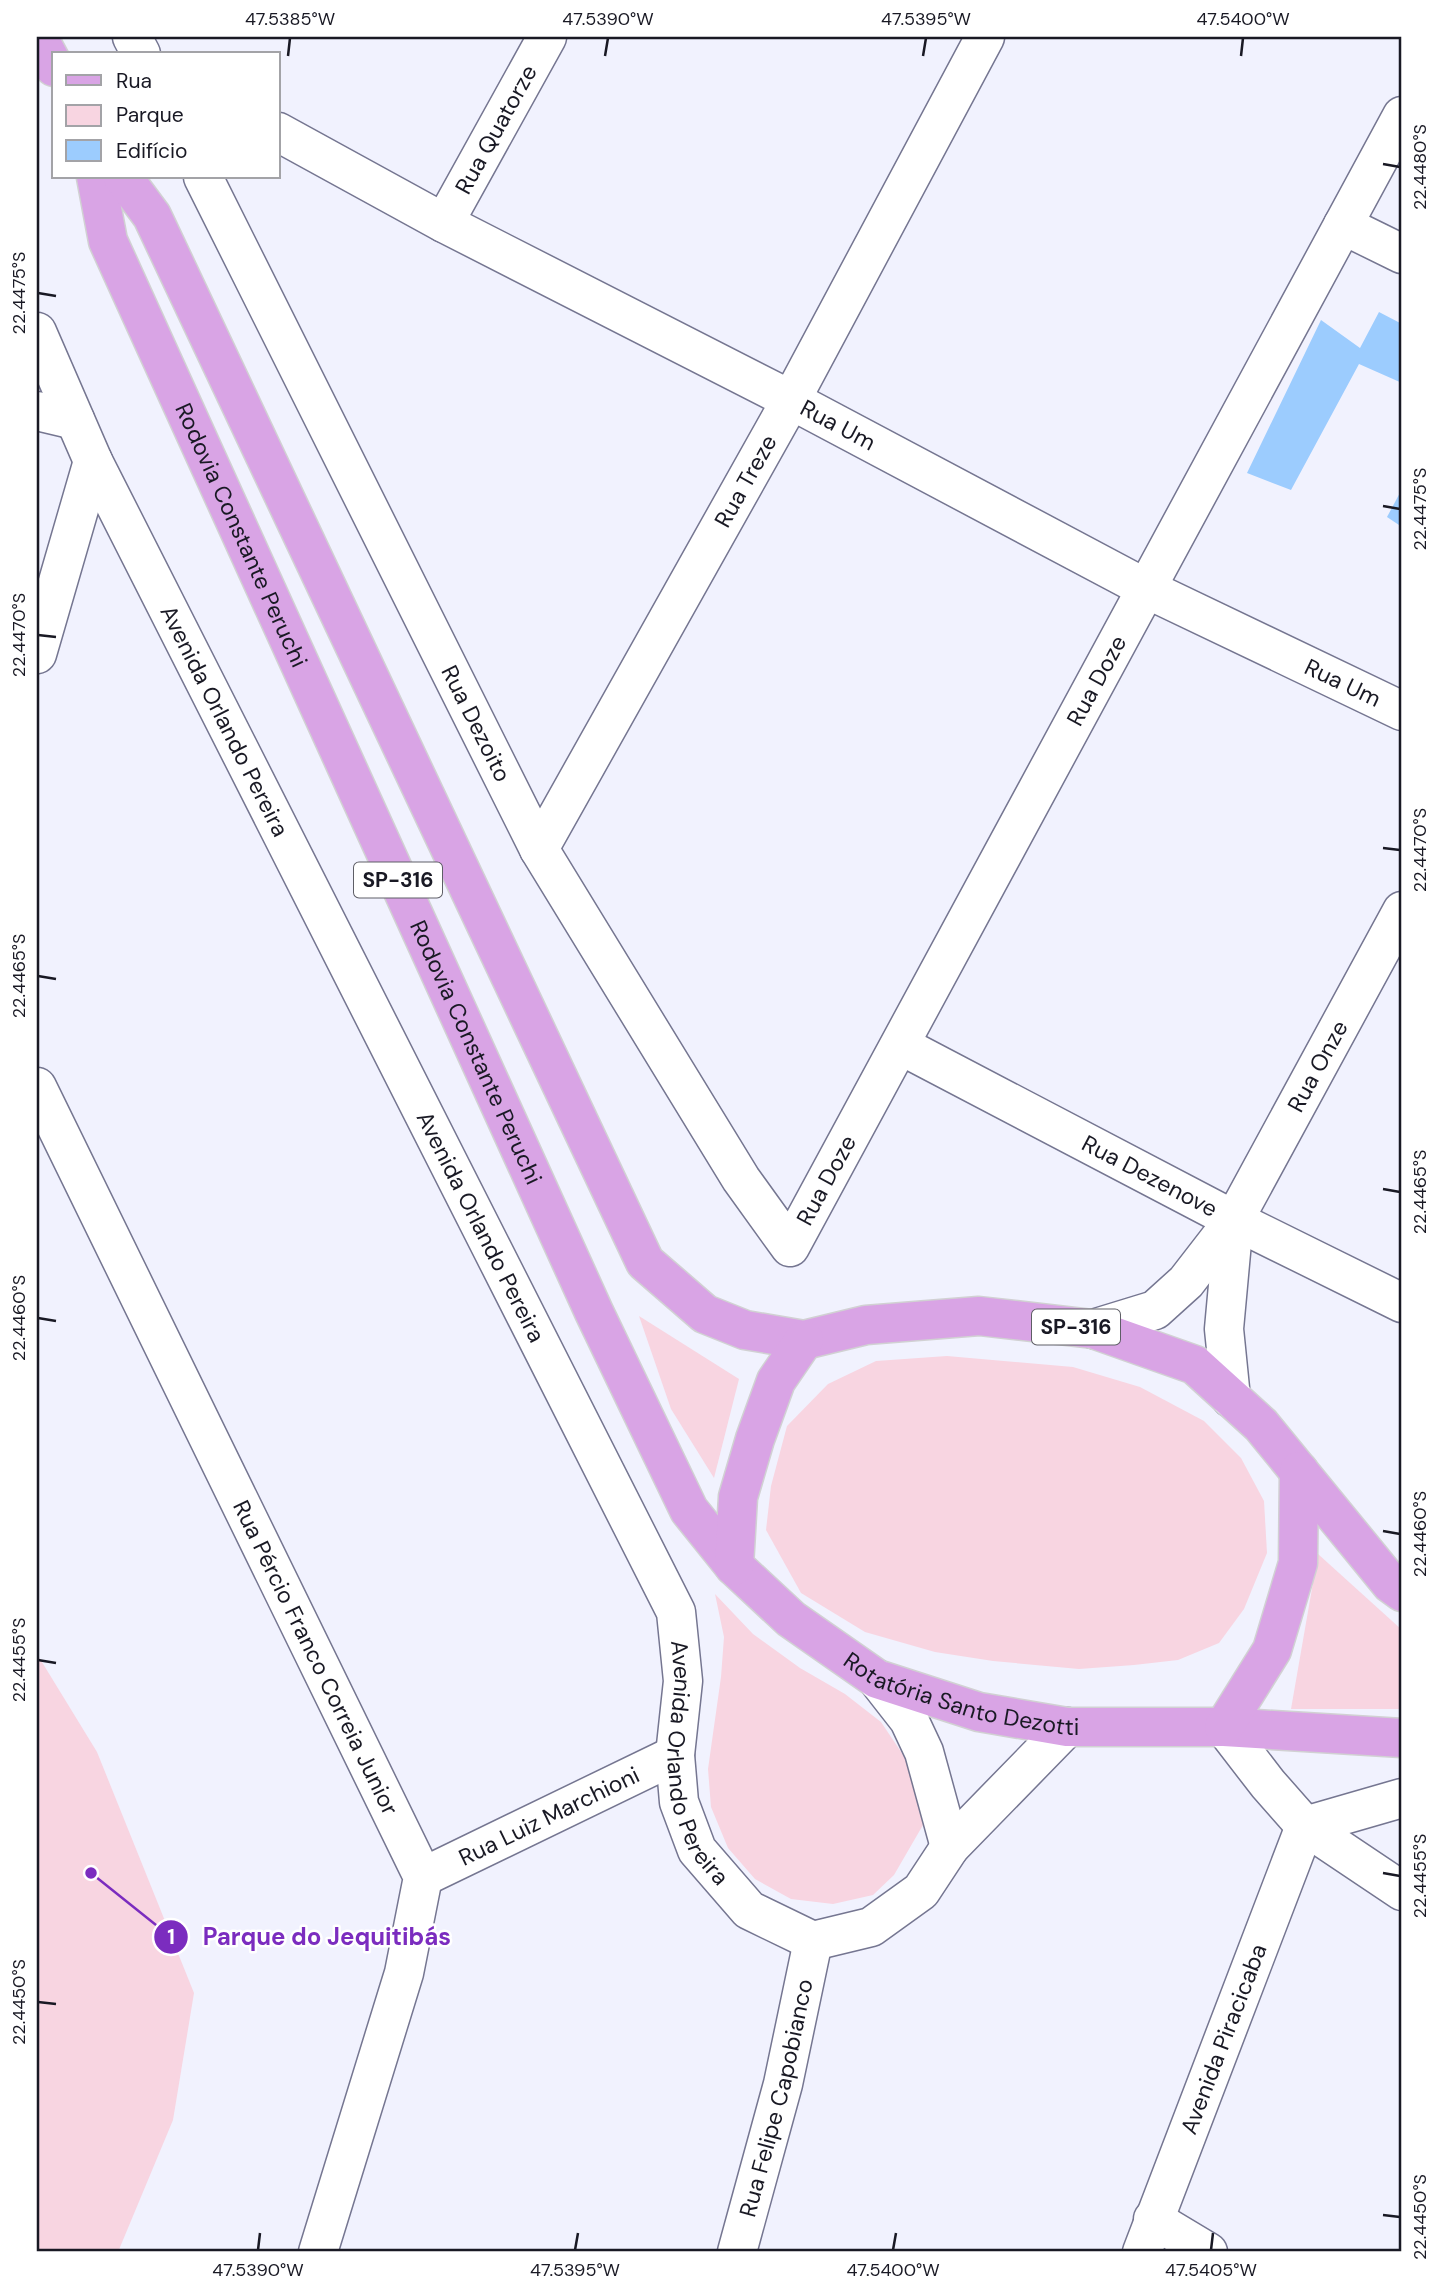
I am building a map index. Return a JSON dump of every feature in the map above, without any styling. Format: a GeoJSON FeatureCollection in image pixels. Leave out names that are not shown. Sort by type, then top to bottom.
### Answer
{"type":"FeatureCollection","features":[{"type":"Feature","properties":{"kind":"main road"},"geometry":{"type":"LineString","coordinates":[[38,37],[52,63]]}},
{"type":"Feature","properties":{"kind":"main road","name":"Rodovia Constante Peruchi"},"geometry":{"type":"LineString","coordinates":[[96,178],[108,241],[594,1312],[689,1510],[734,1566]]}},
{"type":"Feature","properties":{"kind":"main road","name":"SP-316"},"geometry":{"type":"LineString","coordinates":[[124,178],[152,216],[645,1262],[705,1314],[745,1330],[804,1340],[866,1325],[979,1316],[1093,1329],[1195,1365],[1261,1425],[1391,1584],[1402,1592]]}},
{"type":"Feature","properties":{"kind":"main road"},"geometry":{"type":"LineString","coordinates":[[734,1566],[738,1497],[755,1439],[776,1381],[804,1340]]}},
{"type":"Feature","properties":{"kind":"main road"},"geometry":{"type":"LineString","coordinates":[[1224,1727],[1272,1650],[1298,1563],[1299,1471]]}},
{"type":"Feature","properties":{"kind":"main road","name":"Rotatória Santo Dezotti"},"geometry":{"type":"LineString","coordinates":[[734,1566],[791,1619],[877,1678],[979,1712],[1067,1727],[1224,1727]]}},
{"type":"Feature","properties":{"kind":"main road","name":"SP-316"},"geometry":{"type":"LineString","coordinates":[[1224,1727],[1402,1738]]}},
{"type":"Feature","properties":{"kind":"street","name":"Rua Quatorze"},"geometry":{"type":"LineString","coordinates":[[444,223],[547,37]]}},
{"type":"Feature","properties":{"kind":"street","name":"Rua Treze"},"geometry":{"type":"LineString","coordinates":[[539,849],[791,400],[985,37]]}},
{"type":"Feature","properties":{"kind":"street","name":"Rua Doze"},"geometry":{"type":"LineString","coordinates":[[790,1247],[1402,116]]}},
{"type":"Feature","properties":{"kind":"street","name":"Rua Um"},"geometry":{"type":"LineString","coordinates":[[280,133],[444,223],[791,400],[1147,589],[1402,711]]}},
{"type":"Feature","properties":{"kind":"street","name":"Rua Dezoito"},"geometry":{"type":"LineString","coordinates":[[204,178],[539,849],[741,1179],[790,1247]]}},
{"type":"Feature","properties":{"kind":"street"},"geometry":{"type":"LineString","coordinates":[[1343,225],[1402,254]]}},
{"type":"Feature","properties":{"kind":"street","name":"Avenida Orlando Pereira"},"geometry":{"type":"LineString","coordinates":[[37,332],[93,461],[676,1612],[683,1681],[675,1755],[680,1802],[697,1850],[749,1910],[813,1941]]}},
{"type":"Feature","properties":{"kind":"street"},"geometry":{"type":"LineString","coordinates":[[37,411],[75,420]]}},
{"type":"Feature","properties":{"kind":"street"},"geometry":{"type":"LineString","coordinates":[[37,654],[93,461]]}},
{"type":"Feature","properties":{"kind":"street","name":"Rua Onze"},"geometry":{"type":"LineString","coordinates":[[1234,1220],[1402,911]]}},
{"type":"Feature","properties":{"kind":"street","name":"Rua Dezenove"},"geometry":{"type":"LineString","coordinates":[[900,1045],[1234,1220],[1402,1303]]}},
{"type":"Feature","properties":{"kind":"street","name":"Rua Pércio Franco Correia Junior"},"geometry":{"type":"LineString","coordinates":[[37,1087],[424,1877]]}},
{"type":"Feature","properties":{"kind":"street"},"geometry":{"type":"LineString","coordinates":[[1093,1329],[1155,1310],[1186,1282],[1234,1220]]}},
{"type":"Feature","properties":{"kind":"street"},"geometry":{"type":"LineString","coordinates":[[1231,1398],[1224,1329],[1234,1220]]}},
{"type":"Feature","properties":{"kind":"street"},"geometry":{"type":"LineString","coordinates":[[877,1678],[909,1720],[924,1752],[950,1847]]}},
{"type":"Feature","properties":{"kind":"street"},"geometry":{"type":"LineString","coordinates":[[813,1941],[871,1927],[921,1891],[950,1847],[1067,1727]]}},
{"type":"Feature","properties":{"kind":"street"},"geometry":{"type":"LineString","coordinates":[[1224,1727],[1305,1826],[1402,1891]]}},
{"type":"Feature","properties":{"kind":"street","name":"Rua Luiz Marchioni"},"geometry":{"type":"LineString","coordinates":[[424,1877],[675,1755]]}},
{"type":"Feature","properties":{"kind":"street"},"geometry":{"type":"LineString","coordinates":[[1305,1826],[1402,1798]]}},
{"type":"Feature","properties":{"kind":"street","name":"Avenida Piracicaba"},"geometry":{"type":"LineString","coordinates":[[1148,2235],[1305,1826]]}},
{"type":"Feature","properties":{"kind":"street"},"geometry":{"type":"LineString","coordinates":[[318,2252],[404,1973],[424,1877]]}},
{"type":"Feature","properties":{"kind":"street","name":"Rua Felipe Capobianco"},"geometry":{"type":"LineString","coordinates":[[737,2252],[783,2084],[813,1941]]}},
{"type":"Feature","properties":{"kind":"street"},"geometry":{"type":"LineString","coordinates":[[1148,2235],[1208,2252]]}},
{"type":"Feature","properties":{"kind":"green space"},"geometry":{"type":"Polygon","coordinates":[[[639,1316],[739,1379],[714,1478],[671,1409],[639,1316]]]}},
{"type":"Feature","properties":{"kind":"green space"},"geometry":{"type":"Polygon","coordinates":[[[947,1356],[1073,1367],[1140,1387],[1204,1421],[1241,1458],[1264,1501],[1267,1553],[1244,1609],[1219,1643],[1178,1660],[1134,1665],[1079,1669],[993,1661],[935,1652],[865,1632],[801,1593],[766,1530],[771,1486],[787,1426],[828,1384],[876,1361],[947,1356]]]}},
{"type":"Feature","properties":{"kind":"green space"},"geometry":{"type":"Polygon","coordinates":[[[1318,1554],[1402,1630],[1402,1709],[1291,1709],[1318,1554]]]}},
{"type":"Feature","properties":{"kind":"green space"},"geometry":{"type":"Polygon","coordinates":[[[715,1594],[753,1634],[800,1668],[845,1694],[881,1722],[922,1783],[923,1825],[894,1875],[873,1895],[833,1904],[791,1899],[755,1879],[728,1848],[711,1807],[708,1769],[724,1637],[715,1594]]]}},
{"type":"Feature","properties":{"kind":"green space"},"geometry":{"type":"Polygon","coordinates":[[[37,1654],[97,1752],[194,1993],[173,2120],[118,2252],[37,2252],[37,1654]]]}},
{"type":"Feature","properties":{"kind":"building"},"geometry":{"type":"Polygon","coordinates":[[[1379,312],[1402,324],[1402,383],[1359,364],[1291,490],[1247,473],[1321,320],[1360,348],[1379,312]]]}},
{"type":"Feature","properties":{"kind":"building"},"geometry":{"type":"Polygon","coordinates":[[[1402,489],[1402,527],[1387,517],[1402,489]]]}},
{"type":"Feature","properties":{"kind":"place","name":"Parque do Jequitibás"},"geometry":{"type":"Point","coordinates":[91,1873]}}]}
